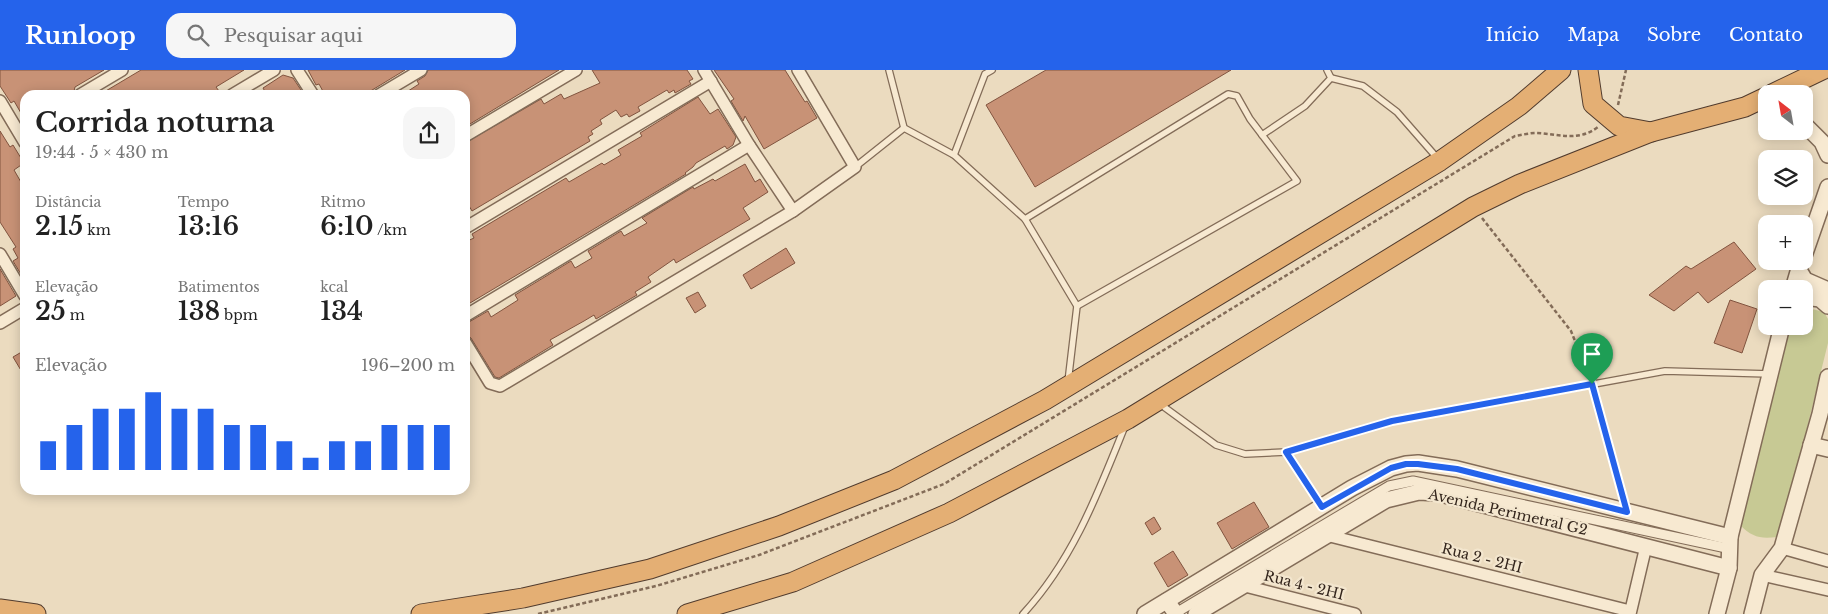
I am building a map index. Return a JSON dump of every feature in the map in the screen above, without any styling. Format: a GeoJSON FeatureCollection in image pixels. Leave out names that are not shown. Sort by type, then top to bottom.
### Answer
{"type":"FeatureCollection","features":[{"type":"Feature","properties":{"kind":"highway"},"geometry":{"type":"LineString","coordinates":[[421,614],[523,598],[650,569],[779,526],[894,480],[1068,386],[1440,161],[1519,106],[1561,70]]}},
{"type":"Feature","properties":{"kind":"highway"},"geometry":{"type":"LineString","coordinates":[[1588,70],[1593,104],[1619,126],[1651,132]]}},
{"type":"Feature","properties":{"kind":"highway"},"geometry":{"type":"LineString","coordinates":[[1791,85],[1822,70]]}},
{"type":"Feature","properties":{"kind":"highway"},"geometry":{"type":"LineString","coordinates":[[687,614],[793,582],[949,513],[1128,419],[1473,207],[1520,184],[1651,132],[1745,107],[1758,100]]}},
{"type":"Feature","properties":{"kind":"highway"},"geometry":{"type":"LineString","coordinates":[[0,609],[36,614]]}},
{"type":"Feature","properties":{"kind":"street"},"geometry":{"type":"LineString","coordinates":[[88,90],[122,70]]}},
{"type":"Feature","properties":{"kind":"street"},"geometry":{"type":"LineString","coordinates":[[240,90],[274,70]]}},
{"type":"Feature","properties":{"kind":"street"},"geometry":{"type":"LineString","coordinates":[[297,70],[310,90]]}},
{"type":"Feature","properties":{"kind":"street"},"geometry":{"type":"LineString","coordinates":[[387,90],[421,70]]}},
{"type":"Feature","properties":{"kind":"street"},"geometry":{"type":"LineString","coordinates":[[470,133],[576,70]]}},
{"type":"Feature","properties":{"kind":"street"},"geometry":{"type":"LineString","coordinates":[[704,70],[793,211]]}},
{"type":"Feature","properties":{"kind":"street"},"geometry":{"type":"LineString","coordinates":[[470,350],[490,383],[500,386],[793,211],[855,167],[798,70]]}},
{"type":"Feature","properties":{"kind":"street"},"geometry":{"type":"LineString","coordinates":[[470,225],[711,81]]}},
{"type":"Feature","properties":{"kind":"street"},"geometry":{"type":"LineString","coordinates":[[0,100],[20,127]]}},
{"type":"Feature","properties":{"kind":"street"},"geometry":{"type":"LineString","coordinates":[[1745,107],[1758,109]]}},
{"type":"Feature","properties":{"kind":"street"},"geometry":{"type":"LineString","coordinates":[[1813,133],[1822,142],[1828,155]]}},
{"type":"Feature","properties":{"kind":"street"},"geometry":{"type":"LineString","coordinates":[[470,313],[750,145]]}},
{"type":"Feature","properties":{"kind":"street"},"geometry":{"type":"LineString","coordinates":[[1813,229],[1828,187]]}},
{"type":"Feature","properties":{"kind":"street"},"geometry":{"type":"LineString","coordinates":[[0,254],[20,288]]}},
{"type":"Feature","properties":{"kind":"street"},"geometry":{"type":"LineString","coordinates":[[1803,270],[1805,280],[1828,290]]}},
{"type":"Feature","properties":{"kind":"street"},"geometry":{"type":"LineString","coordinates":[[1813,298],[1820,299],[1828,306]]}},
{"type":"Feature","properties":{"kind":"street"},"geometry":{"type":"LineString","coordinates":[[0,323],[20,311]]}},
{"type":"Feature","properties":{"kind":"street"},"geometry":{"type":"LineString","coordinates":[[1717,614],[1728,568],[1730,543],[1780,335]]}},
{"type":"Feature","properties":{"kind":"street"},"geometry":{"type":"LineString","coordinates":[[1752,614],[1762,574],[1782,548],[1811,445],[1824,415],[1828,377]]}},
{"type":"Feature","properties":{"kind":"street"},"geometry":{"type":"LineString","coordinates":[[1811,445],[1828,449]]}},
{"type":"Feature","properties":{"kind":"street","name":"Avenida Perimetral G2"},"geometry":{"type":"LineString","coordinates":[[1145,614],[1173,610],[1198,582],[1322,507],[1391,468],[1406,464],[1457,469],[1627,512],[1730,543]]}},
{"type":"Feature","properties":{"kind":"street"},"geometry":{"type":"LineString","coordinates":[[1173,610],[1208,600],[1389,486],[1413,481],[1730,543]]}},
{"type":"Feature","properties":{"kind":"street","name":"Avenida Perimetral G2"},"geometry":{"type":"LineString","coordinates":[[1196,614],[1208,600],[1245,586],[1386,500],[1419,492],[1466,499],[1728,568]]}},
{"type":"Feature","properties":{"kind":"street","name":"Rua 2 - 2HI"},"geometry":{"type":"LineString","coordinates":[[1326,535],[1630,612]]}},
{"type":"Feature","properties":{"kind":"street"},"geometry":{"type":"LineString","coordinates":[[1630,612],[1646,546]]}},
{"type":"Feature","properties":{"kind":"street"},"geometry":{"type":"LineString","coordinates":[[1782,548],[1828,561]]}},
{"type":"Feature","properties":{"kind":"street"},"geometry":{"type":"LineString","coordinates":[[1762,574],[1828,590]]}},
{"type":"Feature","properties":{"kind":"street"},"geometry":{"type":"LineString","coordinates":[[1198,582],[1208,600]]}},
{"type":"Feature","properties":{"kind":"street","name":"Rua 4 - 2HI"},"geometry":{"type":"LineString","coordinates":[[1245,586],[1355,614]]}},
{"type":"Feature","properties":{"kind":"lane"},"geometry":{"type":"LineString","coordinates":[[888,70],[904,128],[954,155],[1025,219],[1078,306],[1068,386]]}},
{"type":"Feature","properties":{"kind":"lane"},"geometry":{"type":"LineString","coordinates":[[954,155],[985,74],[992,70]]}},
{"type":"Feature","properties":{"kind":"lane"},"geometry":{"type":"LineString","coordinates":[[1327,70],[1331,78],[1363,86],[1397,112],[1440,161]]}},
{"type":"Feature","properties":{"kind":"lane"},"geometry":{"type":"LineString","coordinates":[[1262,135],[1306,106],[1331,78]]}},
{"type":"Feature","properties":{"kind":"lane"},"geometry":{"type":"LineString","coordinates":[[1025,219],[1228,94],[1237,96],[1262,135],[1297,181],[1078,306]]}},
{"type":"Feature","properties":{"kind":"lane"},"geometry":{"type":"LineString","coordinates":[[855,167],[904,128]]}},
{"type":"Feature","properties":{"kind":"lane"},"geometry":{"type":"LineString","coordinates":[[1156,402],[1216,445],[1245,454],[1286,452],[1392,421],[1665,370],[1770,374]]}},
{"type":"Feature","properties":{"kind":"lane"},"geometry":{"type":"LineString","coordinates":[[1023,614],[1054,576],[1087,519],[1128,419]]}},
{"type":"Feature","properties":{"kind":"lane"},"geometry":{"type":"LineString","coordinates":[[1286,452],[1322,507]]}},
{"type":"Feature","properties":{"kind":"path"},"geometry":{"type":"LineString","coordinates":[[1473,207],[1571,331],[1592,384],[1627,512]]}},
{"type":"Feature","properties":{"kind":"green space"},"geometry":{"type":"Polygon","coordinates":[[[1813,309],[1824,312],[1828,319],[1828,343],[1783,525],[1777,537],[1766,538],[1752,535],[1740,525],[1782,335],[1813,335],[1813,309]]]}},
{"type":"Feature","properties":{"kind":"building"},"geometry":{"type":"Polygon","coordinates":[[[0,70],[104,70],[75,87],[74,90],[20,90],[20,111],[14,101],[11,103],[0,86],[0,70]]]}},
{"type":"Feature","properties":{"kind":"building"},"geometry":{"type":"Polygon","coordinates":[[[141,70],[244,70],[216,87],[218,90],[107,90],[141,70]]]}},
{"type":"Feature","properties":{"kind":"building"},"geometry":{"type":"Polygon","coordinates":[[[308,70],[405,70],[372,90],[322,90],[319,84],[316,85],[308,70]]]}},
{"type":"Feature","properties":{"kind":"building"},"geometry":{"type":"Polygon","coordinates":[[[428,70],[559,70],[470,124],[470,90],[410,90],[419,84],[417,81],[425,76],[428,70]]]}},
{"type":"Feature","properties":{"kind":"building"},"geometry":{"type":"Polygon","coordinates":[[[592,70],[687,70],[693,79],[689,81],[691,84],[675,93],[674,90],[669,93],[667,90],[638,107],[640,111],[629,117],[627,114],[621,117],[616,110],[600,120],[602,124],[591,131],[593,134],[588,137],[590,141],[472,211],[470,208],[470,140],[541,99],[544,104],[561,94],[564,99],[600,83],[592,70]]]}},
{"type":"Feature","properties":{"kind":"building"},"geometry":{"type":"Polygon","coordinates":[[[714,70],[785,70],[817,118],[764,149],[745,116],[743,121],[731,101],[734,99],[714,70]]]}},
{"type":"Feature","properties":{"kind":"building"},"geometry":{"type":"Polygon","coordinates":[[[1046,70],[1231,70],[1035,187],[986,105],[1046,70]]]}},
{"type":"Feature","properties":{"kind":"building"},"geometry":{"type":"Polygon","coordinates":[[[283,75],[293,78],[301,90],[264,90],[263,88],[283,75]]]}},
{"type":"Feature","properties":{"kind":"building"},"geometry":{"type":"Polygon","coordinates":[[[698,97],[710,114],[718,109],[736,137],[733,145],[727,149],[725,146],[696,163],[686,174],[470,303],[470,240],[474,238],[472,234],[566,178],[569,182],[602,163],[604,165],[621,155],[618,150],[642,136],[640,133],[698,97]]]}},
{"type":"Feature","properties":{"kind":"building"},"geometry":{"type":"Polygon","coordinates":[[[0,131],[10,147],[13,145],[20,156],[20,166],[14,170],[20,180],[20,273],[13,261],[18,258],[13,249],[16,247],[0,222],[0,131]]]}},
{"type":"Feature","properties":{"kind":"building"},"geometry":{"type":"Polygon","coordinates":[[[745,164],[755,182],[760,179],[768,192],[743,208],[750,219],[676,263],[674,259],[648,277],[651,282],[635,292],[637,295],[596,319],[594,315],[550,340],[553,345],[499,378],[495,377],[470,337],[470,321],[488,311],[491,317],[518,300],[515,295],[571,261],[575,268],[592,258],[588,251],[621,231],[624,236],[647,223],[642,218],[693,187],[694,189],[713,179],[715,181],[745,164]]]}},
{"type":"Feature","properties":{"kind":"building"},"geometry":{"type":"Polygon","coordinates":[[[1734,242],[1756,269],[1708,303],[1698,292],[1674,311],[1649,295],[1686,266],[1691,269],[1734,242]]]}},
{"type":"Feature","properties":{"kind":"building"},"geometry":{"type":"Polygon","coordinates":[[[786,248],[795,263],[751,289],[743,275],[786,248]]]}},
{"type":"Feature","properties":{"kind":"building"},"geometry":{"type":"Polygon","coordinates":[[[0,269],[16,296],[0,306],[0,269]]]}},
{"type":"Feature","properties":{"kind":"building"},"geometry":{"type":"Polygon","coordinates":[[[698,292],[706,306],[695,313],[686,298],[698,292]]]}},
{"type":"Feature","properties":{"kind":"building"},"geometry":{"type":"Polygon","coordinates":[[[1730,300],[1757,309],[1742,353],[1714,343],[1730,300]]]}},
{"type":"Feature","properties":{"kind":"building"},"geometry":{"type":"Polygon","coordinates":[[[20,353],[20,369],[13,357],[20,353]]]}},
{"type":"Feature","properties":{"kind":"building"},"geometry":{"type":"Polygon","coordinates":[[[1254,502],[1269,527],[1232,549],[1217,523],[1254,502]]]}},
{"type":"Feature","properties":{"kind":"building"},"geometry":{"type":"Polygon","coordinates":[[[1154,517],[1161,529],[1152,535],[1145,523],[1154,517]]]}},
{"type":"Feature","properties":{"kind":"building"},"geometry":{"type":"Polygon","coordinates":[[[1173,551],[1188,575],[1168,587],[1154,563],[1173,551]]]}},
{"type":"Feature","properties":{"kind":"route"},"geometry":{"type":"LineString","coordinates":[[1592,384],[1627,512],[1457,469],[1428,464],[1406,464],[1391,468],[1352,488],[1322,507],[1286,452],[1392,421],[1592,384]]}}]}
